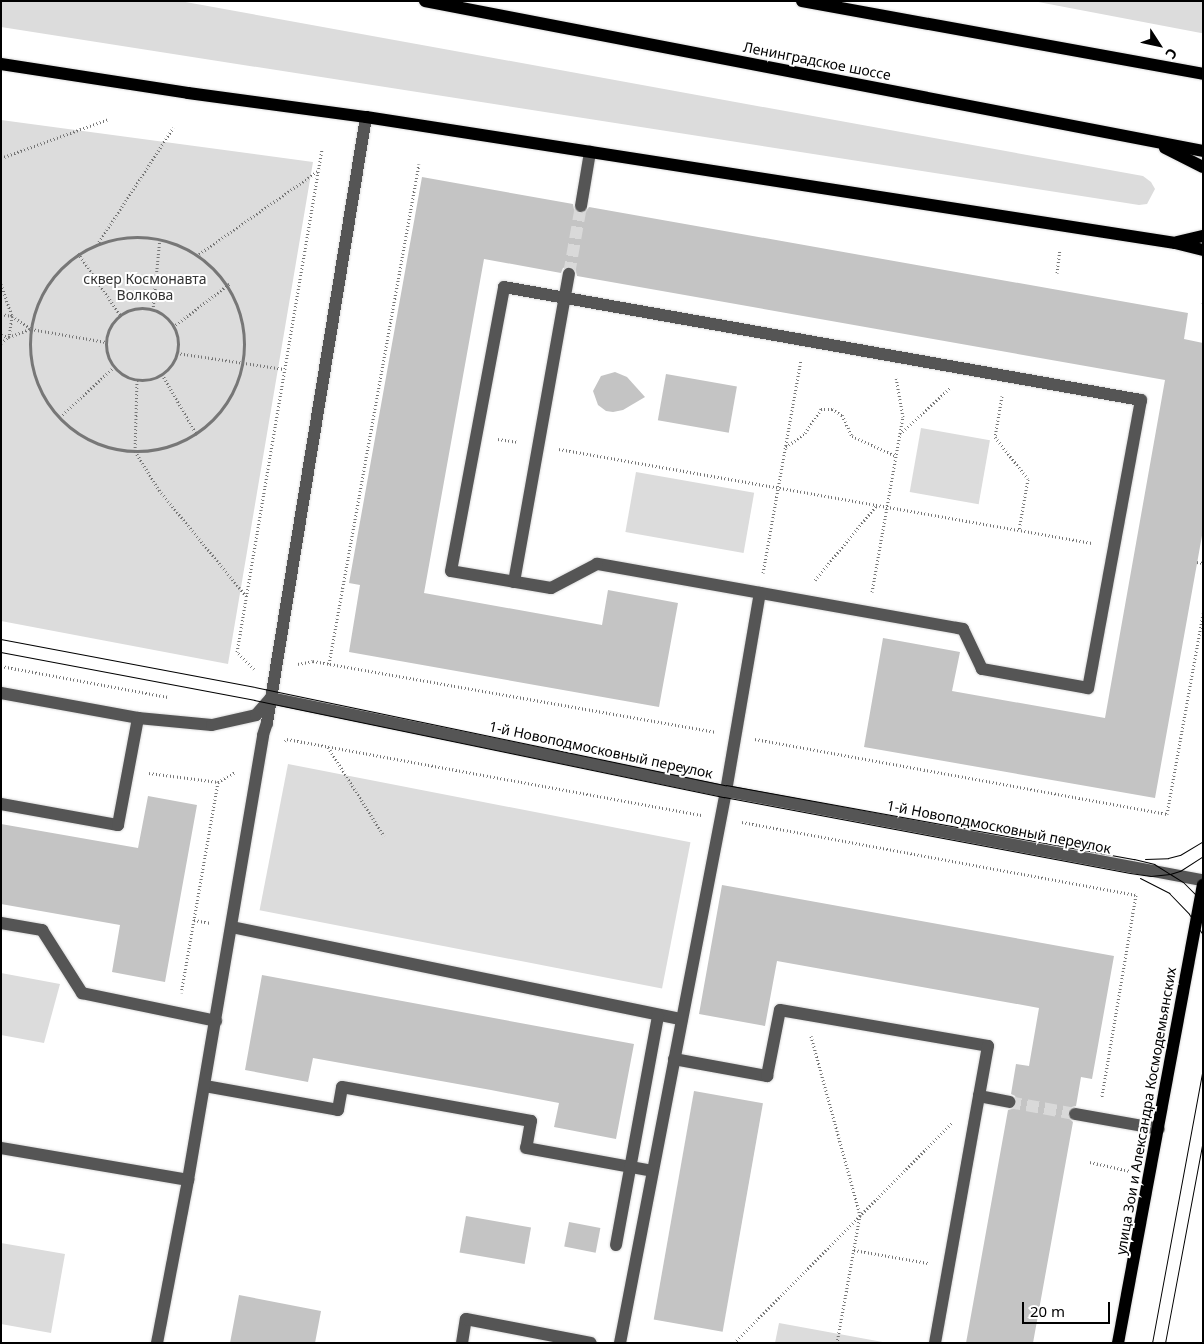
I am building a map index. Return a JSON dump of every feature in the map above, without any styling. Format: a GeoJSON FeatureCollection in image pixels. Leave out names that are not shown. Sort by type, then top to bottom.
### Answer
{"type":"FeatureCollection","features":[{"type":"Feature","properties":{"kind":"main road","name":"Ленинградское шоссе"},"geometry":{"type":"LineString","coordinates":[[425,1],[1203,150]]}},
{"type":"Feature","properties":{"kind":"main road"},"geometry":{"type":"LineString","coordinates":[[802,1],[1203,74]]}},
{"type":"Feature","properties":{"kind":"main road"},"geometry":{"type":"LineString","coordinates":[[1,64],[188,94],[366,117],[1175,243],[1203,250]]}},
{"type":"Feature","properties":{"kind":"main road"},"geometry":{"type":"LineString","coordinates":[[1183,70],[1203,68]]}},
{"type":"Feature","properties":{"kind":"main road"},"geometry":{"type":"LineString","coordinates":[[1149,140],[1203,167]]}},
{"type":"Feature","properties":{"kind":"main road"},"geometry":{"type":"LineString","coordinates":[[1175,243],[1203,236]]}},
{"type":"Feature","properties":{"kind":"main road","name":"улица Зои и Александра Космодемьянских"},"geometry":{"type":"LineString","coordinates":[[1118,1343],[1203,885]]}},
{"type":"Feature","properties":{"kind":"street"},"geometry":{"type":"LineString","coordinates":[[157,1343],[205,1086],[276,669],[366,117]]}},
{"type":"Feature","properties":{"kind":"street"},"geometry":{"type":"LineString","coordinates":[[581,206],[590,152]]}},
{"type":"Feature","properties":{"kind":"street"},"geometry":{"type":"LineString","coordinates":[[514,582],[569,274]]}},
{"type":"Feature","properties":{"kind":"street"},"geometry":{"type":"LineString","coordinates":[[504,287],[804,340],[1141,400],[1088,688],[982,669],[963,629],[597,564],[550,588],[452,571],[504,287]]}},
{"type":"Feature","properties":{"kind":"street"},"geometry":{"type":"LineString","coordinates":[[620,1343],[726,791],[760,593]]}},
{"type":"Feature","properties":{"kind":"street"},"geometry":{"type":"LineString","coordinates":[[1,693],[138,718],[212,725],[256,715],[271,698]]}},
{"type":"Feature","properties":{"kind":"street","name":"1-й Новоподмосковный переулок"},"geometry":{"type":"LineString","coordinates":[[271,698],[726,791],[1203,880]]}},
{"type":"Feature","properties":{"kind":"street"},"geometry":{"type":"LineString","coordinates":[[1,804],[118,825],[138,718]]}},
{"type":"Feature","properties":{"kind":"street"},"geometry":{"type":"LineString","coordinates":[[1,923],[42,930],[82,993],[216,1021]]}},
{"type":"Feature","properties":{"kind":"street"},"geometry":{"type":"LineString","coordinates":[[232,927],[658,1016],[682,1019]]}},
{"type":"Feature","properties":{"kind":"street"},"geometry":{"type":"LineString","coordinates":[[674,1059],[768,1076],[780,1010],[988,1046],[934,1343]]}},
{"type":"Feature","properties":{"kind":"street"},"geometry":{"type":"LineString","coordinates":[[616,1245],[658,1016]]}},
{"type":"Feature","properties":{"kind":"street"},"geometry":{"type":"LineString","coordinates":[[205,1086],[338,1110],[342,1087],[531,1121],[526,1148],[652,1171]]}},
{"type":"Feature","properties":{"kind":"street"},"geometry":{"type":"LineString","coordinates":[[979,1096],[1010,1102]]}},
{"type":"Feature","properties":{"kind":"street"},"geometry":{"type":"LineString","coordinates":[[1075,1114],[1159,1129]]}},
{"type":"Feature","properties":{"kind":"street"},"geometry":{"type":"LineString","coordinates":[[1,1148],[188,1180]]}},
{"type":"Feature","properties":{"kind":"street"},"geometry":{"type":"LineString","coordinates":[[462,1343],[466,1319],[591,1343]]}},
{"type":"Feature","properties":{"kind":"path"},"geometry":{"type":"LineString","coordinates":[[1,158],[109,119]]}},
{"type":"Feature","properties":{"kind":"path"},"geometry":{"type":"LineString","coordinates":[[96,246],[172,128]]}},
{"type":"Feature","properties":{"kind":"path"},"geometry":{"type":"LineString","coordinates":[[322,149],[236,652],[256,671],[313,661],[1166,814],[1203,614]]}},
{"type":"Feature","properties":{"kind":"path"},"geometry":{"type":"LineString","coordinates":[[329,664],[419,164]]}},
{"type":"Feature","properties":{"kind":"path"},"geometry":{"type":"LineString","coordinates":[[199,254],[319,170]]}},
{"type":"Feature","properties":{"kind":"path"},"geometry":{"type":"LineString","coordinates":[[117,237],[160,237],[199,254],[229,284],[244,324],[243,362],[227,405],[197,435],[158,451],[115,451],[76,434],[46,404],[30,364],[31,329],[48,283],[78,253],[96,246],[117,237]]}},
{"type":"Feature","properties":{"kind":"path"},"geometry":{"type":"LineString","coordinates":[[153,310],[160,237]]}},
{"type":"Feature","properties":{"kind":"path"},"geometry":{"type":"LineString","coordinates":[[1057,273],[1060,250]]}},
{"type":"Feature","properties":{"kind":"path"},"geometry":{"type":"LineString","coordinates":[[78,253],[121,316]]}},
{"type":"Feature","properties":{"kind":"path"},"geometry":{"type":"LineString","coordinates":[[1,284],[12,316],[9,337]]}},
{"type":"Feature","properties":{"kind":"path"},"geometry":{"type":"LineString","coordinates":[[173,327],[229,284]]}},
{"type":"Feature","properties":{"kind":"path"},"geometry":{"type":"LineString","coordinates":[[140,308],[153,310],[165,316],[173,327],[178,340],[177,353],[171,365],[162,374],[150,380],[137,380],[124,376],[114,367],[108,356],[106,342],[109,329],[121,316],[128,311],[140,308]]}},
{"type":"Feature","properties":{"kind":"path"},"geometry":{"type":"LineString","coordinates":[[1,314],[12,316],[31,329],[106,342]]}},
{"type":"Feature","properties":{"kind":"path"},"geometry":{"type":"LineString","coordinates":[[1,343],[9,337],[31,329]]}},
{"type":"Feature","properties":{"kind":"path"},"geometry":{"type":"LineString","coordinates":[[1,336],[9,337]]}},
{"type":"Feature","properties":{"kind":"path"},"geometry":{"type":"LineString","coordinates":[[760,593],[804,340]]}},
{"type":"Feature","properties":{"kind":"path"},"geometry":{"type":"LineString","coordinates":[[177,353],[284,370]]}},
{"type":"Feature","properties":{"kind":"path"},"geometry":{"type":"LineString","coordinates":[[869,612],[903,417],[892,356]]}},
{"type":"Feature","properties":{"kind":"path"},"geometry":{"type":"LineString","coordinates":[[60,417],[114,367]]}},
{"type":"Feature","properties":{"kind":"path"},"geometry":{"type":"LineString","coordinates":[[900,434],[970,370]]}},
{"type":"Feature","properties":{"kind":"path"},"geometry":{"type":"LineString","coordinates":[[162,374],[197,435]]}},
{"type":"Feature","properties":{"kind":"path"},"geometry":{"type":"LineString","coordinates":[[1006,376],[995,437],[1028,479],[1019,530]]}},
{"type":"Feature","properties":{"kind":"path"},"geometry":{"type":"LineString","coordinates":[[137,380],[135,451],[159,490],[246,596]]}},
{"type":"Feature","properties":{"kind":"path"},"geometry":{"type":"LineString","coordinates":[[786,447],[805,433],[822,409],[832,409],[842,415],[852,436],[896,456]]}},
{"type":"Feature","properties":{"kind":"path"},"geometry":{"type":"LineString","coordinates":[[476,435],[1114,547]]}},
{"type":"Feature","properties":{"kind":"path"},"geometry":{"type":"LineString","coordinates":[[800,600],[876,505]]}},
{"type":"Feature","properties":{"kind":"path"},"geometry":{"type":"LineString","coordinates":[[1197,562],[1203,563]]}},
{"type":"Feature","properties":{"kind":"path"},"geometry":{"type":"LineString","coordinates":[[1,666],[176,699]]}},
{"type":"Feature","properties":{"kind":"path"},"geometry":{"type":"LineString","coordinates":[[128,771],[218,782],[287,739],[1136,895],[1098,1118]]}},
{"type":"Feature","properties":{"kind":"path"},"geometry":{"type":"LineString","coordinates":[[328,747],[384,836]]}},
{"type":"Feature","properties":{"kind":"path"},"geometry":{"type":"LineString","coordinates":[[177,1013],[218,782]]}},
{"type":"Feature","properties":{"kind":"path"},"geometry":{"type":"LineString","coordinates":[[805,1014],[860,1216],[837,1343]]}},
{"type":"Feature","properties":{"kind":"path"},"geometry":{"type":"LineString","coordinates":[[734,1343],[979,1096]]}},
{"type":"Feature","properties":{"kind":"path"},"geometry":{"type":"LineString","coordinates":[[1090,1162],[1150,1176]]}},
{"type":"Feature","properties":{"kind":"path"},"geometry":{"type":"LineString","coordinates":[[854,1250],[948,1266]]}},
{"type":"Feature","properties":{"kind":"green space"},"geometry":{"type":"Polygon","coordinates":[[[1,1],[180,1],[1143,176],[1151,182],[1155,189],[1147,204],[1139,205],[1,27],[1,1]]]}},
{"type":"Feature","properties":{"kind":"green space"},"geometry":{"type":"Polygon","coordinates":[[[1033,1],[1203,1],[1203,33],[1201,33],[1033,1]]]}},
{"type":"Feature","properties":{"kind":"green space","name":"сквер Космонавта Волкова"},"geometry":{"type":"Polygon","coordinates":[[[1,120],[313,162],[228,664],[1,621],[1,120]]]}},
{"type":"Feature","properties":{"kind":"green space"},"geometry":{"type":"Polygon","coordinates":[[[921,428],[990,440],[979,504],[910,492],[921,428]]]}},
{"type":"Feature","properties":{"kind":"green space"},"geometry":{"type":"Polygon","coordinates":[[[636,472],[754,493],[744,553],[625,532],[636,472]]]}},
{"type":"Feature","properties":{"kind":"green space"},"geometry":{"type":"Polygon","coordinates":[[[288,764],[690,842],[662,988],[260,910],[288,764]]]}},
{"type":"Feature","properties":{"kind":"green space"},"geometry":{"type":"Polygon","coordinates":[[[1,973],[60,984],[44,1043],[1,1035],[1,973]]]}},
{"type":"Feature","properties":{"kind":"green space"},"geometry":{"type":"Polygon","coordinates":[[[1,1243],[65,1254],[51,1333],[1,1324],[1,1243]]]}},
{"type":"Feature","properties":{"kind":"green space"},"geometry":{"type":"Polygon","coordinates":[[[779,1323],[839,1334],[888,1343],[775,1343],[779,1323]]]}},
{"type":"Feature","properties":{"kind":"building"},"geometry":{"type":"Polygon","coordinates":[[[422,177],[573,204],[574,209],[579,214],[584,213],[589,207],[1188,313],[1184,339],[1203,343],[1203,530],[1155,798],[864,747],[883,638],[960,652],[952,691],[1105,718],[1165,380],[577,276],[575,268],[570,266],[563,268],[561,273],[484,259],[424,593],[602,625],[608,590],[678,603],[659,707],[349,652],[360,585],[349,583],[422,177]]]}},
{"type":"Feature","properties":{"kind":"building"},"geometry":{"type":"Polygon","coordinates":[[[615,372],[627,377],[645,397],[623,410],[613,412],[606,411],[598,405],[593,391],[601,376],[615,372]]]}},
{"type":"Feature","properties":{"kind":"building"},"geometry":{"type":"Polygon","coordinates":[[[666,374],[737,387],[729,433],[658,420],[666,374]]]}},
{"type":"Feature","properties":{"kind":"building"},"geometry":{"type":"Polygon","coordinates":[[[148,796],[197,805],[165,982],[112,972],[120,925],[1,904],[1,824],[138,848],[148,796]]]}},
{"type":"Feature","properties":{"kind":"building"},"geometry":{"type":"Polygon","coordinates":[[[722,885],[1114,956],[1092,1079],[1081,1077],[1076,1106],[1067,1112],[1068,1117],[1073,1122],[1033,1343],[966,1343],[1008,1110],[1015,1108],[1017,1103],[1015,1096],[1011,1094],[1016,1064],[1029,1066],[1039,1008],[777,961],[765,1026],[699,1014],[722,885]]]}},
{"type":"Feature","properties":{"kind":"building"},"geometry":{"type":"Polygon","coordinates":[[[262,975],[634,1044],[616,1139],[554,1127],[559,1103],[491,1090],[313,1058],[308,1082],[245,1070],[262,975]]]}},
{"type":"Feature","properties":{"kind":"building"},"geometry":{"type":"Polygon","coordinates":[[[694,1091],[763,1103],[723,1332],[654,1319],[694,1091]]]}},
{"type":"Feature","properties":{"kind":"building"},"geometry":{"type":"Polygon","coordinates":[[[466,1216],[531,1227],[525,1264],[460,1252],[466,1216]]]}},
{"type":"Feature","properties":{"kind":"building"},"geometry":{"type":"Polygon","coordinates":[[[569,1222],[600,1228],[596,1253],[564,1247],[569,1222]]]}},
{"type":"Feature","properties":{"kind":"building"},"geometry":{"type":"Polygon","coordinates":[[[239,1295],[321,1311],[315,1343],[230,1343],[239,1295]]]}},
{"type":"Feature","properties":{"kind":"tunnel"},"geometry":{"type":"LineString","coordinates":[[569,274],[581,206]]}},
{"type":"Feature","properties":{"kind":"tunnel"},"geometry":{"type":"LineString","coordinates":[[1009,1102],[1075,1114]]}},
{"type":"Feature","properties":{"kind":"tram line"},"geometry":{"type":"LineString","coordinates":[[1,639],[255,687],[726,785],[1134,859],[1154,864],[1183,882],[1203,902]]}},
{"type":"Feature","properties":{"kind":"tram line"},"geometry":{"type":"LineString","coordinates":[[1,652],[254,700],[724,797],[1130,873],[1151,876],[1170,874],[1180,871],[1203,856]]}},
{"type":"Feature","properties":{"kind":"tram line"},"geometry":{"type":"LineString","coordinates":[[1145,859],[1168,858],[1180,855],[1203,841]]}},
{"type":"Feature","properties":{"kind":"tram line"},"geometry":{"type":"LineString","coordinates":[[1140,878],[1169,893],[1189,914],[1203,935]]}},
{"type":"Feature","properties":{"kind":"tram line"},"geometry":{"type":"LineString","coordinates":[[1152,1343],[1203,1067]]}},
{"type":"Feature","properties":{"kind":"tram line"},"geometry":{"type":"LineString","coordinates":[[1165,1343],[1203,1139]]}}]}
